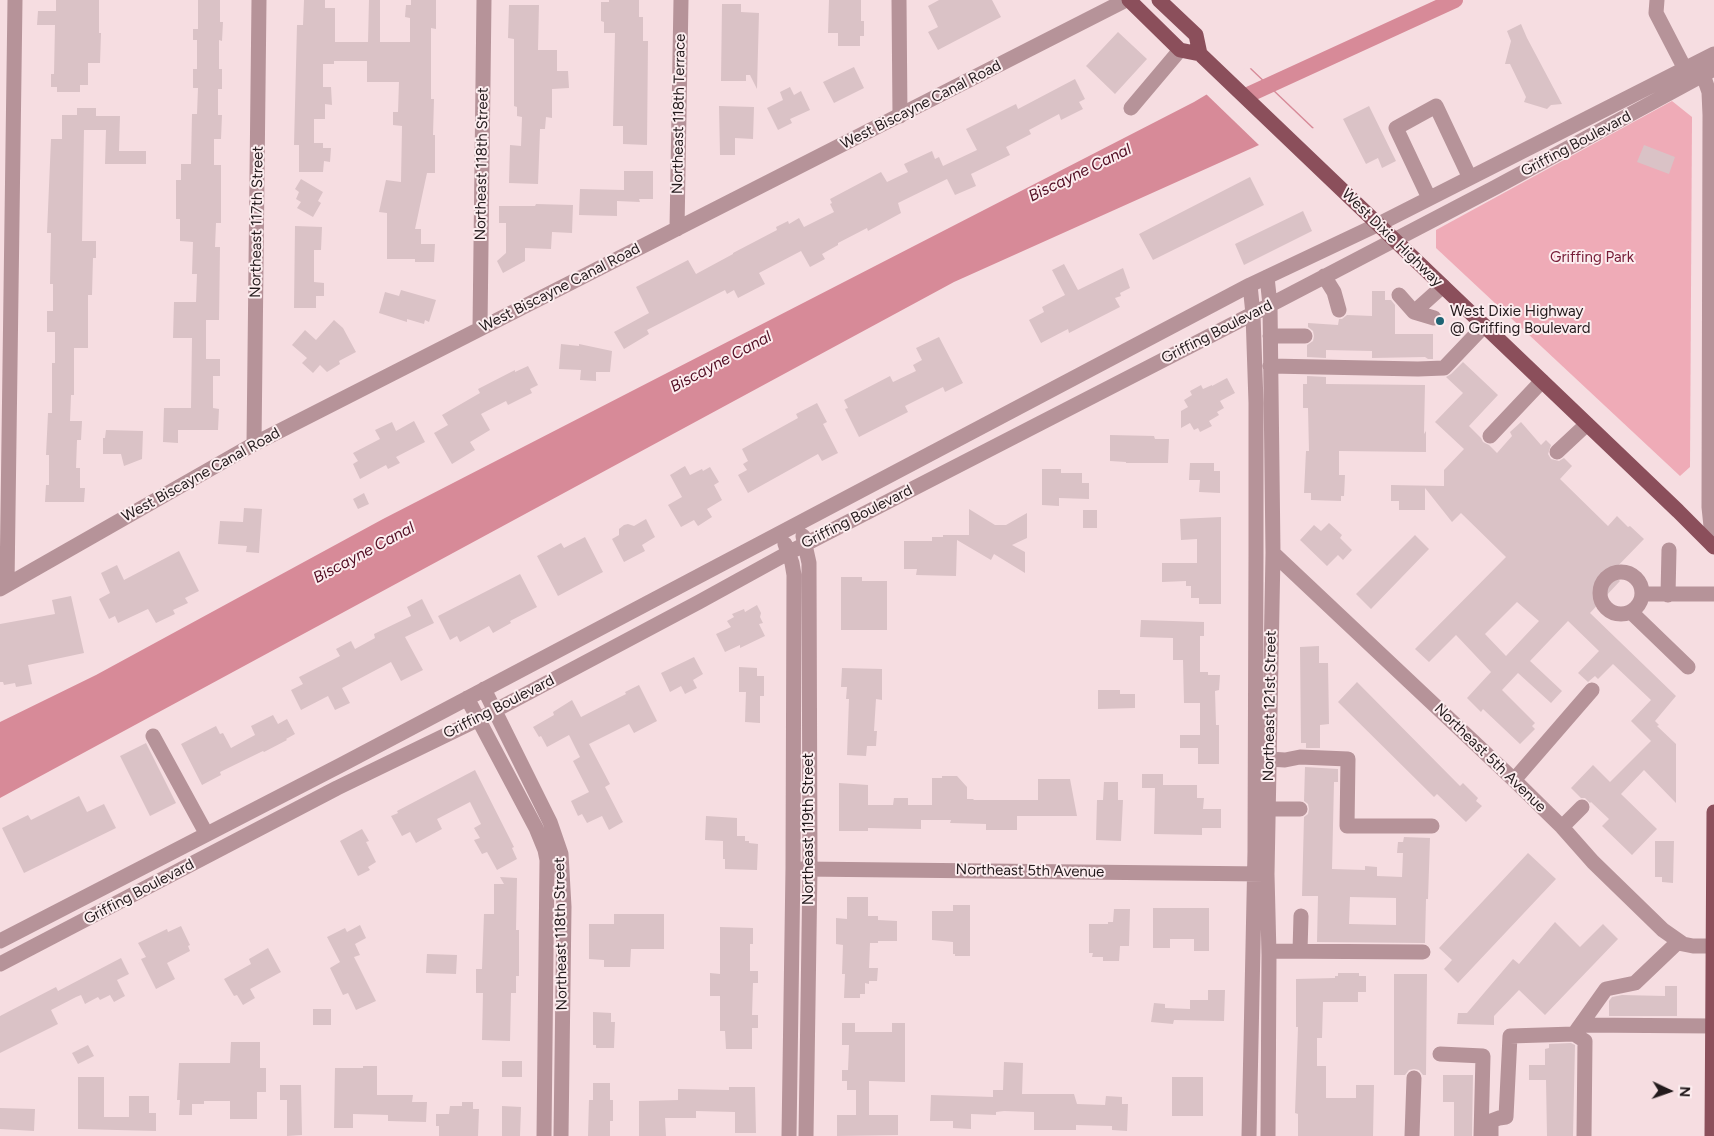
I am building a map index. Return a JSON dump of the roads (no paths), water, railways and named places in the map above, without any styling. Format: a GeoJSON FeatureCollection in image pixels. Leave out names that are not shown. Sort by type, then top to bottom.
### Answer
{"type":"FeatureCollection","features":[{"type":"Feature","properties":{"kind":"main road"},"geometry":{"type":"LineString","coordinates":[[1127,0],[1180,50],[1200,54]]}},
{"type":"Feature","properties":{"kind":"main road","name":"West Dixie Highway"},"geometry":{"type":"LineString","coordinates":[[1159,0],[1196,35],[1200,54],[1587,424],[1714,550]]}},
{"type":"Feature","properties":{"kind":"main road"},"geometry":{"type":"LineString","coordinates":[[1712,1136],[1714,812]]}},
{"type":"Feature","properties":{"kind":"street"},"geometry":{"type":"LineString","coordinates":[[4,587],[15,0]]}},
{"type":"Feature","properties":{"kind":"street","name":"Northeast 117th Street"},"geometry":{"type":"LineString","coordinates":[[254,444],[260,0]]}},
{"type":"Feature","properties":{"kind":"street","name":"Northeast 118th Street"},"geometry":{"type":"LineString","coordinates":[[480,328],[484,0]]}},
{"type":"Feature","properties":{"kind":"street","name":"Northeast 118th Terrace"},"geometry":{"type":"LineString","coordinates":[[677,229],[681,0]]}},
{"type":"Feature","properties":{"kind":"street"},"geometry":{"type":"LineString","coordinates":[[899,0],[900,116]]}},
{"type":"Feature","properties":{"kind":"street","name":"West Biscayne Canal Road"},"geometry":{"type":"LineString","coordinates":[[4,587],[254,444],[1127,0]]}},
{"type":"Feature","properties":{"kind":"street"},"geometry":{"type":"LineString","coordinates":[[1657,0],[1656,13],[1700,69],[1708,92],[1710,108],[1712,472],[1709,507],[1714,550]]}},
{"type":"Feature","properties":{"kind":"street"},"geometry":{"type":"LineString","coordinates":[[1131,108],[1180,50]]}},
{"type":"Feature","properties":{"kind":"street","name":"Griffing Boulevard"},"geometry":{"type":"LineString","coordinates":[[0,964],[337,788],[479,719],[788,553],[1496,187],[1700,69],[1714,54]]}},
{"type":"Feature","properties":{"kind":"street","name":"Griffing Boulevard"},"geometry":{"type":"LineString","coordinates":[[0,941],[341,765],[1250,285],[1700,69]]}},
{"type":"Feature","properties":{"kind":"street"},"geometry":{"type":"LineString","coordinates":[[1429,198],[1396,128],[1436,106],[1470,178]]}},
{"type":"Feature","properties":{"kind":"street"},"geometry":{"type":"LineString","coordinates":[[1324,276],[1334,292],[1339,310]]}},
{"type":"Feature","properties":{"kind":"street","name":"Northeast 121st Street"},"geometry":{"type":"LineString","coordinates":[[1267,277],[1270,305],[1274,553],[1268,809],[1261,874],[1268,902],[1268,1136]]}},
{"type":"Feature","properties":{"kind":"street","name":"Northeast 121st Street"},"geometry":{"type":"LineString","coordinates":[[1249,1136],[1261,874],[1256,552],[1256,403],[1253,314],[1250,285]]}},
{"type":"Feature","properties":{"kind":"street"},"geometry":{"type":"LineString","coordinates":[[1414,312],[1443,286]]}},
{"type":"Feature","properties":{"kind":"street"},"geometry":{"type":"LineString","coordinates":[[1398,295],[1414,312],[1434,318]]}},
{"type":"Feature","properties":{"kind":"street"},"geometry":{"type":"LineString","coordinates":[[1270,366],[1444,368],[1484,326]]}},
{"type":"Feature","properties":{"kind":"street"},"geometry":{"type":"LineString","coordinates":[[1270,336],[1305,336]]}},
{"type":"Feature","properties":{"kind":"street"},"geometry":{"type":"LineString","coordinates":[[1490,436],[1542,382]]}},
{"type":"Feature","properties":{"kind":"street"},"geometry":{"type":"LineString","coordinates":[[1558,452],[1587,424]]}},
{"type":"Feature","properties":{"kind":"street","name":"Northeast 119th Street"},"geometry":{"type":"LineString","coordinates":[[799,524],[806,544],[809,563],[810,869],[806,1136]]}},
{"type":"Feature","properties":{"kind":"street","name":"Northeast 119th Street"},"geometry":{"type":"LineString","coordinates":[[782,533],[794,575],[793,868],[789,1136]]}},
{"type":"Feature","properties":{"kind":"street"},"geometry":{"type":"LineString","coordinates":[[1668,595],[1669,550]]}},
{"type":"Feature","properties":{"kind":"street","name":"Northeast 5th Avenue"},"geometry":{"type":"LineString","coordinates":[[1274,553],[1514,780],[1562,827],[1592,862],[1678,942]]}},
{"type":"Feature","properties":{"kind":"street"},"geometry":{"type":"LineString","coordinates":[[1616,572],[1625,572],[1636,578],[1642,586],[1643,594],[1640,606],[1632,612],[1619,616],[1606,609],[1601,603],[1600,588],[1607,577],[1616,572]]}},
{"type":"Feature","properties":{"kind":"street"},"geometry":{"type":"LineString","coordinates":[[1643,594],[1714,594]]}},
{"type":"Feature","properties":{"kind":"street"},"geometry":{"type":"LineString","coordinates":[[1632,612],[1688,667]]}},
{"type":"Feature","properties":{"kind":"street","name":"Northeast 118th Street"},"geometry":{"type":"LineString","coordinates":[[484,689],[550,822],[561,854],[564,907],[561,1136]]}},
{"type":"Feature","properties":{"kind":"street"},"geometry":{"type":"LineString","coordinates":[[1514,780],[1592,690]]}},
{"type":"Feature","properties":{"kind":"street","name":"Northeast 118th Street"},"geometry":{"type":"LineString","coordinates":[[467,698],[536,828],[547,860],[544,1136]]}},
{"type":"Feature","properties":{"kind":"street"},"geometry":{"type":"LineString","coordinates":[[153,736],[206,833]]}},
{"type":"Feature","properties":{"kind":"street"},"geometry":{"type":"LineString","coordinates":[[1269,759],[1285,760],[1300,757],[1348,759],[1347,826],[1432,826]]}},
{"type":"Feature","properties":{"kind":"street"},"geometry":{"type":"LineString","coordinates":[[1562,827],[1582,807]]}},
{"type":"Feature","properties":{"kind":"street"},"geometry":{"type":"LineString","coordinates":[[1268,809],[1300,810]]}},
{"type":"Feature","properties":{"kind":"street","name":"Northeast 5th Avenue"},"geometry":{"type":"LineString","coordinates":[[793,868],[1261,874]]}},
{"type":"Feature","properties":{"kind":"street"},"geometry":{"type":"LineString","coordinates":[[1300,951],[1301,916]]}},
{"type":"Feature","properties":{"kind":"street"},"geometry":{"type":"LineString","coordinates":[[1578,1030],[1606,989],[1636,984],[1678,942],[1693,946],[1713,946]]}},
{"type":"Feature","properties":{"kind":"street"},"geometry":{"type":"LineString","coordinates":[[1269,951],[1423,952]]}},
{"type":"Feature","properties":{"kind":"street"},"geometry":{"type":"LineString","coordinates":[[1490,1136],[1491,1121],[1506,1118],[1510,1036],[1578,1030],[1713,1026]]}},
{"type":"Feature","properties":{"kind":"street"},"geometry":{"type":"LineString","coordinates":[[1578,1030],[1585,1041],[1584,1136]]}},
{"type":"Feature","properties":{"kind":"street"},"geometry":{"type":"LineString","coordinates":[[1440,1054],[1483,1056],[1481,1136]]}},
{"type":"Feature","properties":{"kind":"street"},"geometry":{"type":"LineString","coordinates":[[1412,1136],[1414,1078]]}},
{"type":"Feature","properties":{"kind":"water"},"geometry":{"type":"Polygon","coordinates":[[[1251,68],[1314,128],[1259,145],[954,282],[0,798],[0,722],[96,675],[383,519],[1194,102],[1251,68]]]}},
{"type":"Feature","properties":{"kind":"waterway","name":"Biscayne Canal"},"geometry":{"type":"LineString","coordinates":[[1250,94],[1455,0]]}},
{"type":"Feature","properties":{"kind":"place","name":"West Dixie Highway @ Griffing Boulevard"},"geometry":{"type":"Point","coordinates":[1440,321]}},
{"type":"Feature","properties":{"kind":"park label","name":"Griffing Park"},"geometry":{"type":"Point","coordinates":[1592,258]}}]}
